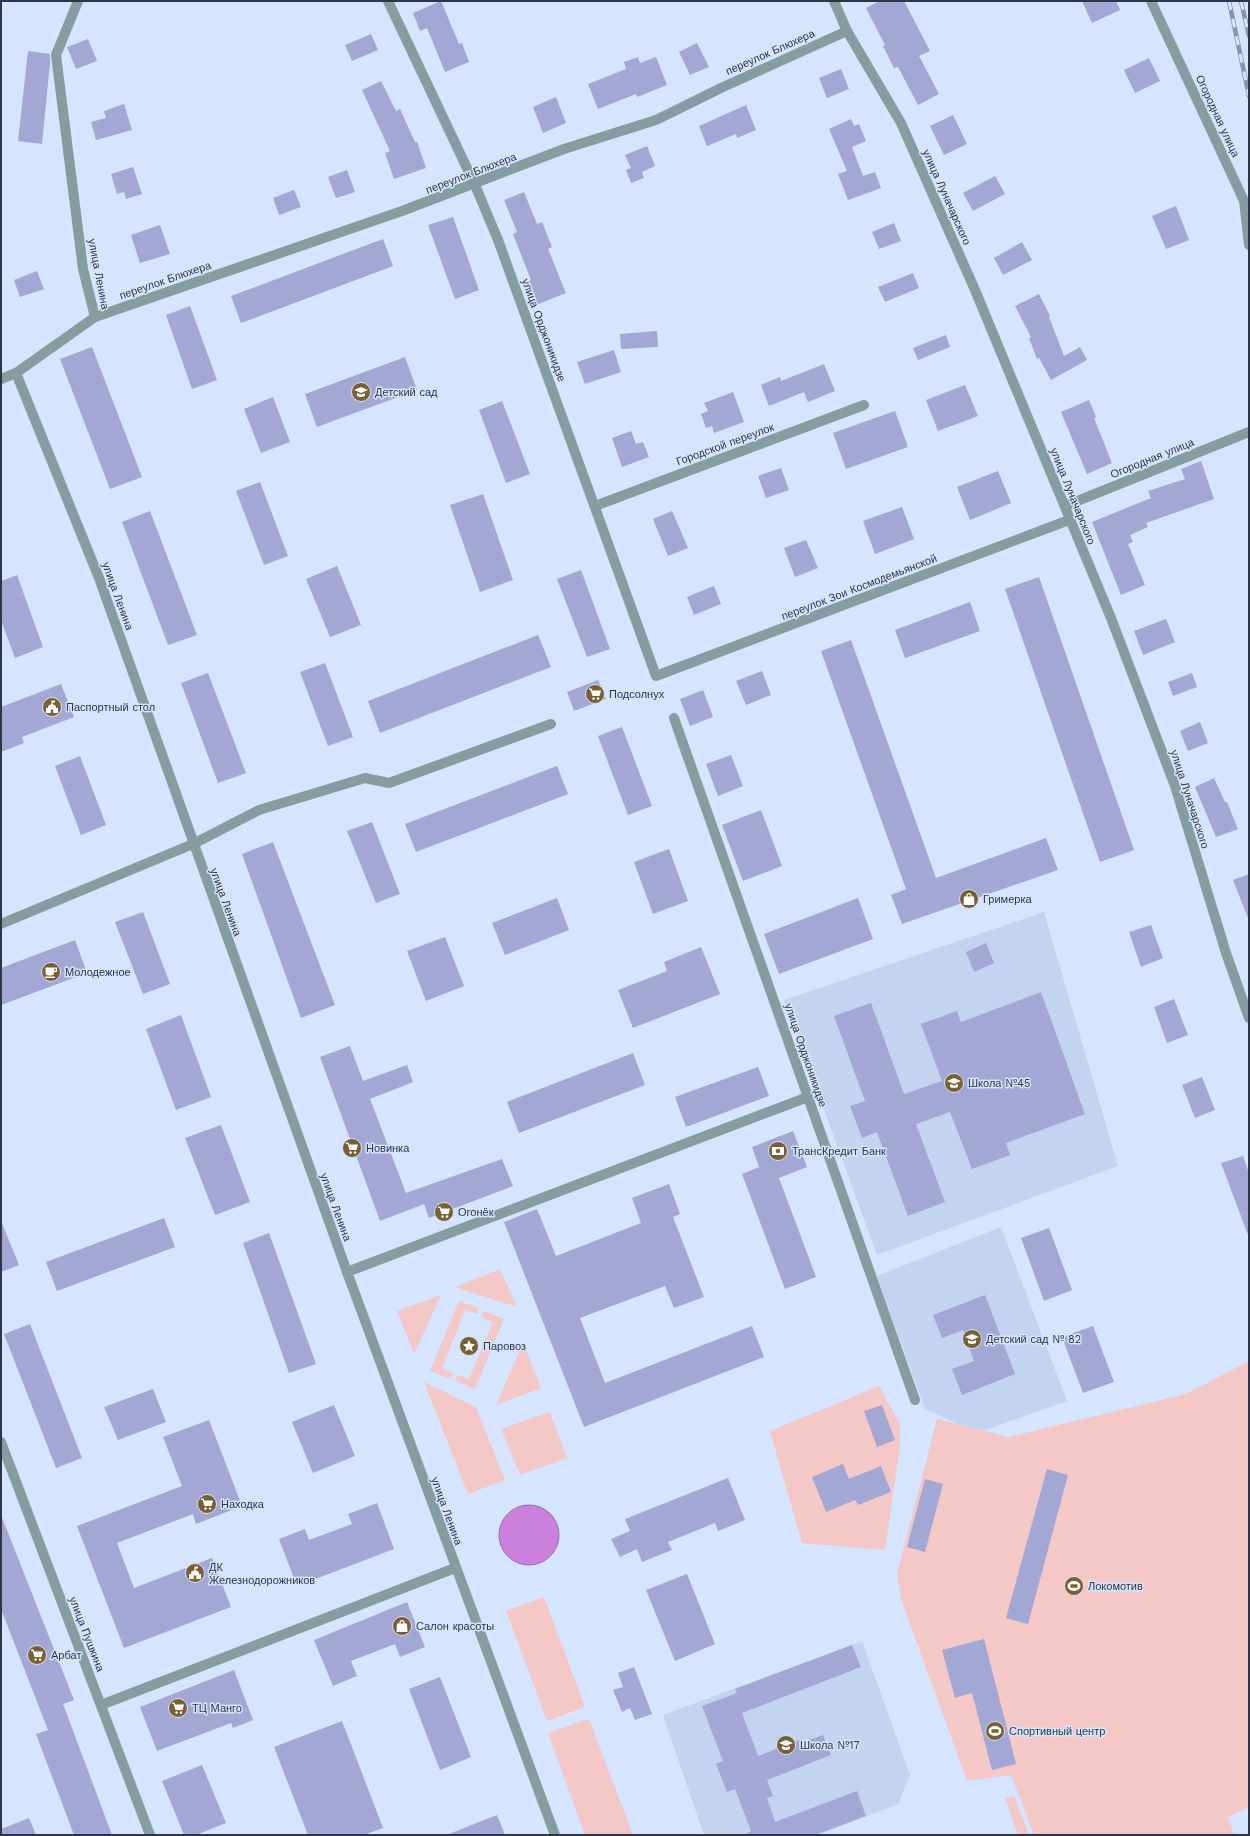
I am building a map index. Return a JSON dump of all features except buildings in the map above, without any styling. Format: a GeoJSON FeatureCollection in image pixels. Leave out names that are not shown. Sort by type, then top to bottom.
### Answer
{"type":"FeatureCollection","features":[{"type":"Feature","properties":{"kind":"street","name":"улица Ленина"},"geometry":{"type":"LineString","coordinates":[[78,1],[56,55],[84,269],[95,317],[16,373],[99,578],[347,1272],[455,1568],[555,1835]]}},
{"type":"Feature","properties":{"kind":"street","name":"улица Орджоникидзе"},"geometry":{"type":"LineString","coordinates":[[388,1],[475,184],[498,240],[656,676]]}},
{"type":"Feature","properties":{"kind":"street","name":"улица Луначарского"},"geometry":{"type":"LineString","coordinates":[[834,1],[846,31],[901,123],[975,290],[1069,520],[1111,618],[1175,786],[1226,953],[1249,1018]]}},
{"type":"Feature","properties":{"kind":"street","name":"Огородная улица"},"geometry":{"type":"LineString","coordinates":[[1151,1],[1244,201],[1249,245]]}},
{"type":"Feature","properties":{"kind":"street","name":"переулок Блюхера"},"geometry":{"type":"LineString","coordinates":[[95,317],[475,184],[564,149],[656,120],[723,87],[846,31]]}},
{"type":"Feature","properties":{"kind":"street"},"geometry":{"type":"LineString","coordinates":[[1,380],[16,373]]}},
{"type":"Feature","properties":{"kind":"street","name":"Городской переулок"},"geometry":{"type":"LineString","coordinates":[[595,506],[864,405]]}},
{"type":"Feature","properties":{"kind":"street","name":"Огородная улица"},"geometry":{"type":"LineString","coordinates":[[1064,506],[1249,432]]}},
{"type":"Feature","properties":{"kind":"street","name":"переулок Зои Космодемьянской"},"geometry":{"type":"LineString","coordinates":[[656,676],[1069,520]]}},
{"type":"Feature","properties":{"kind":"street","name":"улица Орджоникидзе"},"geometry":{"type":"LineString","coordinates":[[674,718],[915,1400]]}},
{"type":"Feature","properties":{"kind":"street"},"geometry":{"type":"LineString","coordinates":[[1,924],[193,844],[259,810],[365,778],[389,783],[551,724]]}},
{"type":"Feature","properties":{"kind":"street"},"geometry":{"type":"LineString","coordinates":[[347,1272],[808,1097]]}},
{"type":"Feature","properties":{"kind":"street","name":"улица Пушкина"},"geometry":{"type":"LineString","coordinates":[[1,1442],[150,1835]]}},
{"type":"Feature","properties":{"kind":"street"},"geometry":{"type":"LineString","coordinates":[[100,1704],[455,1568]]}},
{"type":"Feature","properties":{"kind":"shaded area","name":"Школа №45"},"geometry":{"type":"Polygon","coordinates":[[[1044,912],[1118,1166],[877,1255],[784,1000],[1044,912]]]}},
{"type":"Feature","properties":{"kind":"shaded area","name":"Детский сад № 82"},"geometry":{"type":"Polygon","coordinates":[[[1001,1227],[1067,1401],[977,1433],[925,1409],[877,1276],[1001,1227]]]}},
{"type":"Feature","properties":{"kind":"shaded area"},"geometry":{"type":"Polygon","coordinates":[[[500,1269],[517,1307],[455,1287],[500,1269]]]}},
{"type":"Feature","properties":{"kind":"shaded area"},"geometry":{"type":"Polygon","coordinates":[[[441,1295],[414,1354],[397,1311],[441,1295]]]}},
{"type":"Feature","properties":{"kind":"shaded area"},"geometry":{"type":"Polygon","coordinates":[[[459,1301],[479,1308],[477,1314],[465,1310],[442,1368],[453,1373],[451,1379],[430,1371],[459,1301]]]}},
{"type":"Feature","properties":{"kind":"shaded area"},"geometry":{"type":"Polygon","coordinates":[[[484,1311],[504,1319],[475,1389],[455,1380],[457,1375],[469,1379],[493,1322],[481,1317],[484,1311]]]}},
{"type":"Feature","properties":{"kind":"shaded area"},"geometry":{"type":"Polygon","coordinates":[[[523,1343],[541,1388],[496,1405],[523,1343]]]}},
{"type":"Feature","properties":{"kind":"shaded area","name":"Локомотив"},"geometry":{"type":"Polygon","coordinates":[[[1249,1361],[1249,1807],[1228,1817],[1234,1835],[1034,1835],[1011,1775],[967,1781],[901,1599],[897,1574],[937,1419],[1009,1437],[1186,1394],[1249,1361]]]}},
{"type":"Feature","properties":{"kind":"shaded area"},"geometry":{"type":"Polygon","coordinates":[[[424,1382],[476,1407],[505,1480],[468,1494],[424,1382]]]}},
{"type":"Feature","properties":{"kind":"shaded area"},"geometry":{"type":"Polygon","coordinates":[[[879,1386],[900,1424],[900,1446],[885,1550],[802,1543],[770,1431],[879,1386]]]}},
{"type":"Feature","properties":{"kind":"shaded area"},"geometry":{"type":"Polygon","coordinates":[[[550,1412],[567,1458],[520,1475],[501,1429],[550,1412]]]}},
{"type":"Feature","properties":{"kind":"shaded area"},"geometry":{"type":"Polygon","coordinates":[[[529,1505],[546,1510],[554,1518],[559,1535],[554,1552],[546,1560],[529,1565],[512,1560],[504,1552],[499,1535],[504,1518],[512,1510],[529,1505]]]}},
{"type":"Feature","properties":{"kind":"shaded area"},"geometry":{"type":"Polygon","coordinates":[[[544,1597],[585,1707],[547,1721],[506,1611],[544,1597]]]}},
{"type":"Feature","properties":{"kind":"shaded area","name":"Школа №17"},"geometry":{"type":"Polygon","coordinates":[[[862,1641],[910,1775],[898,1804],[818,1835],[704,1835],[663,1715],[862,1641]]]}},
{"type":"Feature","properties":{"kind":"shaded area"},"geometry":{"type":"Polygon","coordinates":[[[589,1719],[633,1835],[585,1835],[548,1733],[589,1719]]]}},
{"type":"Feature","properties":{"kind":"shaded area"},"geometry":{"type":"Polygon","coordinates":[[[1014,1796],[1029,1835],[1018,1835],[1005,1798],[1014,1796]]]}},
{"type":"Feature","properties":{"kind":"railway"},"geometry":{"type":"LineString","coordinates":[[1229,1],[1249,96]]}},
{"type":"Feature","properties":{"kind":"railway"},"geometry":{"type":"LineString","coordinates":[[1241,1],[1249,36]]}},
{"type":"Feature","properties":{"kind":"place","name":"Детский сад"},"geometry":{"type":"Point","coordinates":[361,392]}},
{"type":"Feature","properties":{"kind":"place","name":"Подсолнух"},"geometry":{"type":"Point","coordinates":[595,694]}},
{"type":"Feature","properties":{"kind":"place","name":"Паспортный стол"},"geometry":{"type":"Point","coordinates":[52,707]}},
{"type":"Feature","properties":{"kind":"place","name":"Гримерка"},"geometry":{"type":"Point","coordinates":[969,899]}},
{"type":"Feature","properties":{"kind":"place","name":"Молодежное"},"geometry":{"type":"Point","coordinates":[51,972]}},
{"type":"Feature","properties":{"kind":"place","name":"Школа №45"},"geometry":{"type":"Point","coordinates":[954,1083]}},
{"type":"Feature","properties":{"kind":"place","name":"Новинка"},"geometry":{"type":"Point","coordinates":[352,1148]}},
{"type":"Feature","properties":{"kind":"place","name":"ТрансКредит Банк"},"geometry":{"type":"Point","coordinates":[778,1151]}},
{"type":"Feature","properties":{"kind":"place","name":"Огонёк"},"geometry":{"type":"Point","coordinates":[444,1212]}},
{"type":"Feature","properties":{"kind":"place","name":"Детский сад № 82"},"geometry":{"type":"Point","coordinates":[972,1339]}},
{"type":"Feature","properties":{"kind":"place","name":"Паровоз"},"geometry":{"type":"Point","coordinates":[469,1346]}},
{"type":"Feature","properties":{"kind":"place","name":"Находка"},"geometry":{"type":"Point","coordinates":[207,1504]}},
{"type":"Feature","properties":{"kind":"place","name":"ДК Железнодорожников"},"geometry":{"type":"Point","coordinates":[195,1573]}},
{"type":"Feature","properties":{"kind":"place","name":"Локомотив"},"geometry":{"type":"Point","coordinates":[1074,1586]}},
{"type":"Feature","properties":{"kind":"place","name":"Салон красоты"},"geometry":{"type":"Point","coordinates":[402,1626]}},
{"type":"Feature","properties":{"kind":"place","name":"Арбат"},"geometry":{"type":"Point","coordinates":[37,1655]}},
{"type":"Feature","properties":{"kind":"place","name":"ТЦ Манго"},"geometry":{"type":"Point","coordinates":[178,1708]}},
{"type":"Feature","properties":{"kind":"place","name":"Спортивный центр"},"geometry":{"type":"Point","coordinates":[995,1731]}},
{"type":"Feature","properties":{"kind":"place","name":"Школа №17"},"geometry":{"type":"Point","coordinates":[786,1745]}}]}
